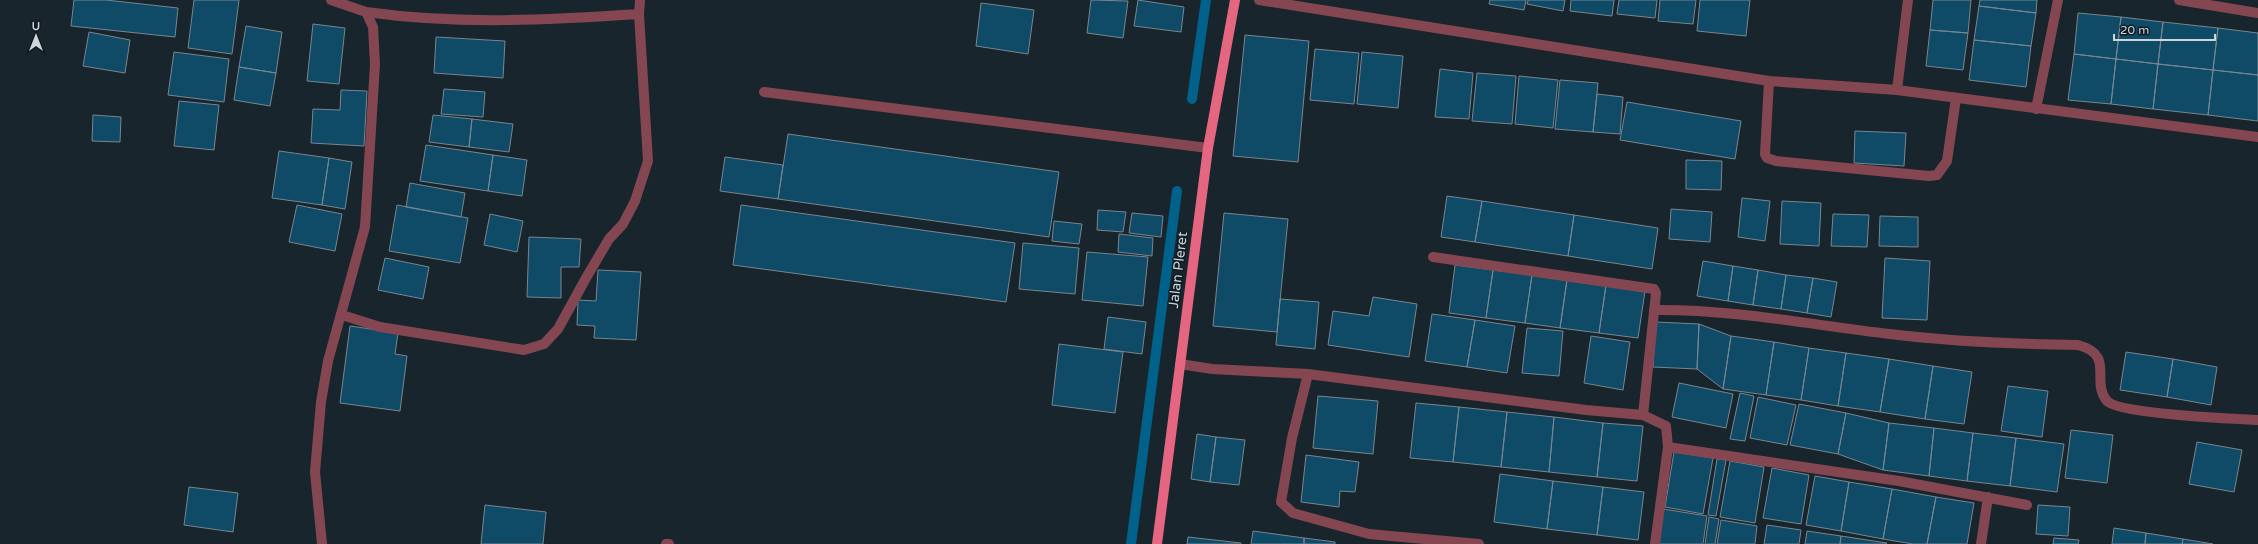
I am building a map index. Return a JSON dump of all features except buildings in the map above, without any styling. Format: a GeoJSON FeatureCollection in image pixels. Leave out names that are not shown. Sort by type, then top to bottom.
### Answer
{"type":"FeatureCollection","features":[{"type":"Feature","properties":{"kind":"main road","name":"Jalan Pleret"},"geometry":{"type":"LineString","coordinates":[[1157,544],[1208,148],[1234,0]]}},
{"type":"Feature","properties":{"kind":"street"},"geometry":{"type":"LineString","coordinates":[[322,544],[314,472],[321,402],[328,360],[342,315],[365,227],[375,64],[373,27],[366,12],[355,4],[331,0]]}},
{"type":"Feature","properties":{"kind":"street"},"geometry":{"type":"LineString","coordinates":[[342,315],[380,327],[524,350],[544,344],[558,329],[609,239],[623,224],[635,202],[648,161],[639,14],[640,0]]}},
{"type":"Feature","properties":{"kind":"street"},"geometry":{"type":"LineString","coordinates":[[1259,0],[1769,81],[1897,90],[2258,137]]}},
{"type":"Feature","properties":{"kind":"street"},"geometry":{"type":"LineString","coordinates":[[1897,90],[1908,0]]}},
{"type":"Feature","properties":{"kind":"street"},"geometry":{"type":"LineString","coordinates":[[2036,109],[2058,0]]}},
{"type":"Feature","properties":{"kind":"street"},"geometry":{"type":"LineString","coordinates":[[2179,0],[2258,13]]}},
{"type":"Feature","properties":{"kind":"street"},"geometry":{"type":"LineString","coordinates":[[366,12],[445,21],[486,22],[639,14]]}},
{"type":"Feature","properties":{"kind":"street"},"geometry":{"type":"LineString","coordinates":[[1769,81],[1765,154],[1767,158],[1776,161],[1929,176],[1937,175],[1947,161],[1956,98]]}},
{"type":"Feature","properties":{"kind":"street"},"geometry":{"type":"LineString","coordinates":[[764,92],[1208,148]]}},
{"type":"Feature","properties":{"kind":"street"},"geometry":{"type":"LineString","coordinates":[[1433,257],[1650,287],[1656,293],[1643,415]]}},
{"type":"Feature","properties":{"kind":"street"},"geometry":{"type":"LineString","coordinates":[[1654,310],[1694,309],[1782,318],[1889,334],[1963,342],[2078,346],[2091,349],[2098,356],[2104,395],[2108,402],[2117,406],[2165,414],[2258,420]]}},
{"type":"Feature","properties":{"kind":"street"},"geometry":{"type":"LineString","coordinates":[[1180,364],[1212,370],[1308,374],[1586,410],[1643,415],[1666,426],[1668,447],[1655,544]]}},
{"type":"Feature","properties":{"kind":"street"},"geometry":{"type":"LineString","coordinates":[[1308,374],[1292,438],[1281,502],[1293,513],[1369,534],[1478,544]]}},
{"type":"Feature","properties":{"kind":"street"},"geometry":{"type":"LineString","coordinates":[[1668,447],[1899,481],[2027,505]]}},
{"type":"Feature","properties":{"kind":"street"},"geometry":{"type":"LineString","coordinates":[[1981,544],[1988,497]]}},
{"type":"Feature","properties":{"kind":"waterway"},"geometry":{"type":"LineString","coordinates":[[1192,99],[1206,0]]}},
{"type":"Feature","properties":{"kind":"waterway"},"geometry":{"type":"LineString","coordinates":[[1131,544],[1177,191]]}}]}
